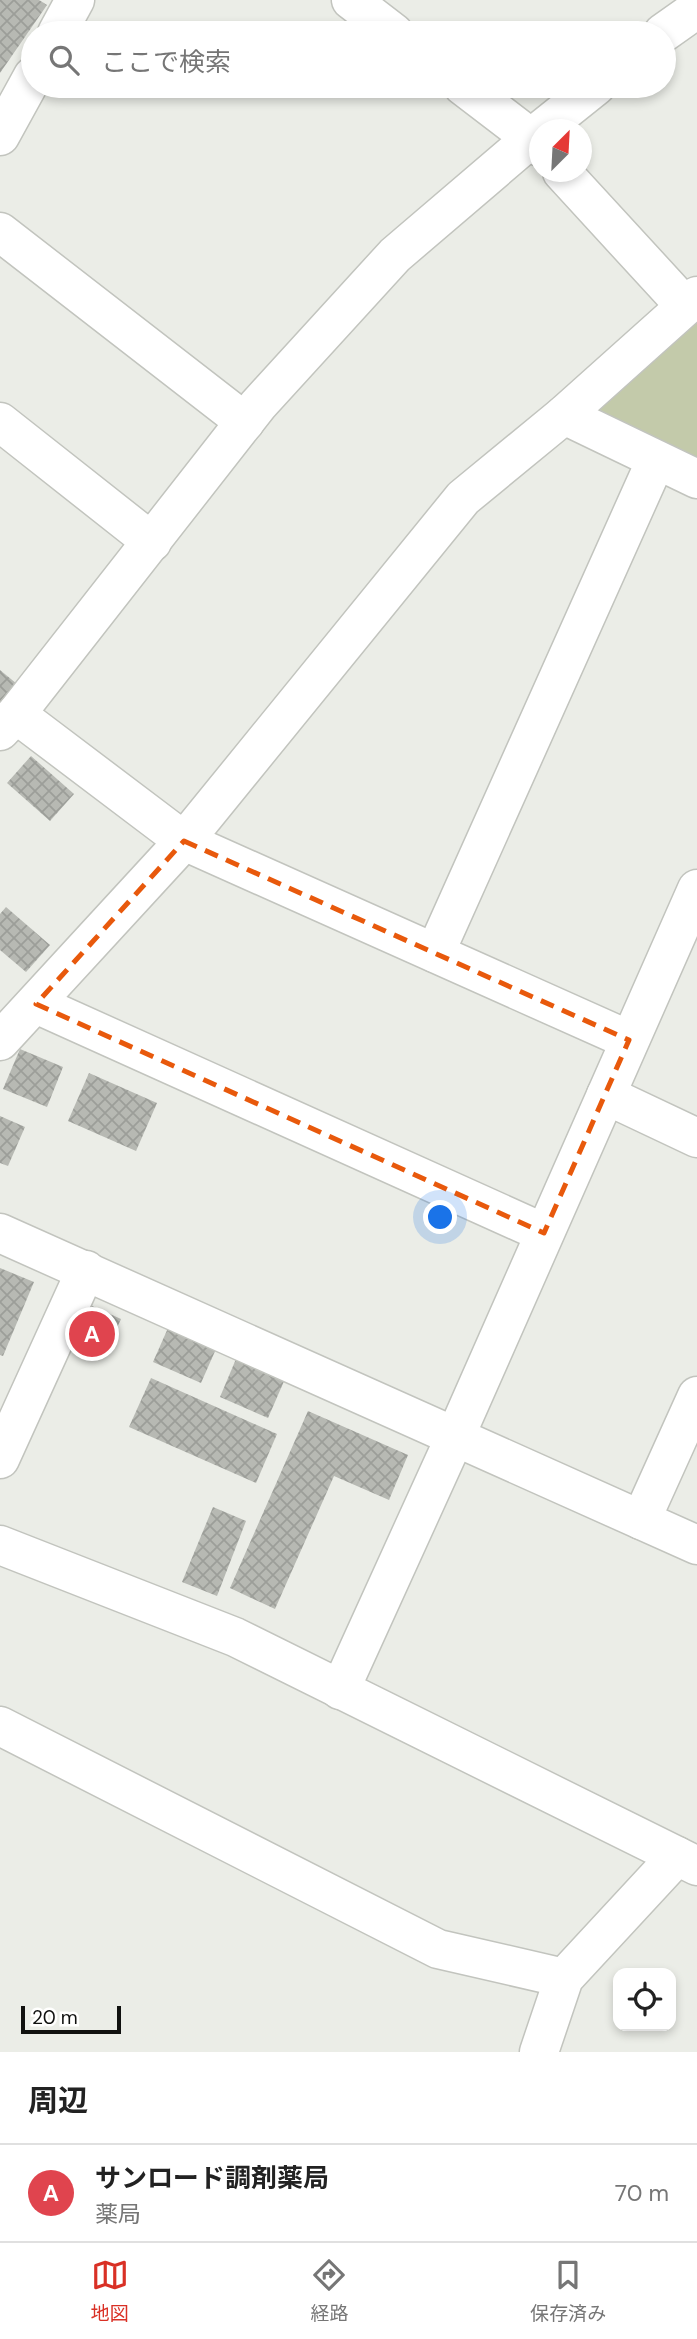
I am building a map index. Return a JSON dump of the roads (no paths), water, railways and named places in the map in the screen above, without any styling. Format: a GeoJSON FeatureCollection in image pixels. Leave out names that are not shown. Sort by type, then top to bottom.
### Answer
{"type":"FeatureCollection","features":[{"type":"Feature","properties":{"kind":"street"},"geometry":{"type":"LineString","coordinates":[[64,21],[75,0]]}},
{"type":"Feature","properties":{"kind":"street"},"geometry":{"type":"LineString","coordinates":[[351,0],[378,21]]}},
{"type":"Feature","properties":{"kind":"street"},"geometry":{"type":"LineString","coordinates":[[676,24],[697,9]]}},
{"type":"Feature","properties":{"kind":"street"},"geometry":{"type":"LineString","coordinates":[[0,136],[21,98]]}},
{"type":"Feature","properties":{"kind":"street"},"geometry":{"type":"LineString","coordinates":[[481,98],[529,130]]}},
{"type":"Feature","properties":{"kind":"street"},"geometry":{"type":"LineString","coordinates":[[558,119],[582,98]]}},
{"type":"Feature","properties":{"kind":"street"},"geometry":{"type":"LineString","coordinates":[[529,144],[396,255],[245,422],[8,723],[184,841],[629,1040]]}},
{"type":"Feature","properties":{"kind":"street"},"geometry":{"type":"LineString","coordinates":[[0,1041],[184,841],[463,498],[564,415],[691,301],[572,182]]}},
{"type":"Feature","properties":{"kind":"street"},"geometry":{"type":"LineString","coordinates":[[0,232],[245,422]]}},
{"type":"Feature","properties":{"kind":"street"},"geometry":{"type":"LineString","coordinates":[[564,415],[697,479]]}},
{"type":"Feature","properties":{"kind":"street"},"geometry":{"type":"LineString","coordinates":[[0,422],[152,542]]}},
{"type":"Feature","properties":{"kind":"street"},"geometry":{"type":"LineString","coordinates":[[435,953],[656,460]]}},
{"type":"Feature","properties":{"kind":"street"},"geometry":{"type":"LineString","coordinates":[[340,1689],[455,1437],[697,889]]}},
{"type":"Feature","properties":{"kind":"street"},"geometry":{"type":"LineString","coordinates":[[36,1003],[544,1233]]}},
{"type":"Feature","properties":{"kind":"street"},"geometry":{"type":"LineString","coordinates":[[606,1094],[697,1138]]}},
{"type":"Feature","properties":{"kind":"street"},"geometry":{"type":"LineString","coordinates":[[0,1233],[697,1545]]}},
{"type":"Feature","properties":{"kind":"street"},"geometry":{"type":"LineString","coordinates":[[0,1459],[86,1270]]}},
{"type":"Feature","properties":{"kind":"street"},"geometry":{"type":"LineString","coordinates":[[641,1520],[697,1396]]}},
{"type":"Feature","properties":{"kind":"street"},"geometry":{"type":"LineString","coordinates":[[0,1545],[235,1637],[687,1861],[564,1978],[539,2052]]}},
{"type":"Feature","properties":{"kind":"street"},"geometry":{"type":"LineString","coordinates":[[0,1726],[438,1950],[564,1978]]}},
{"type":"Feature","properties":{"kind":"place","name":"サンロード調剤薬局"},"geometry":{"type":"Point","coordinates":[92,1334]}}]}
